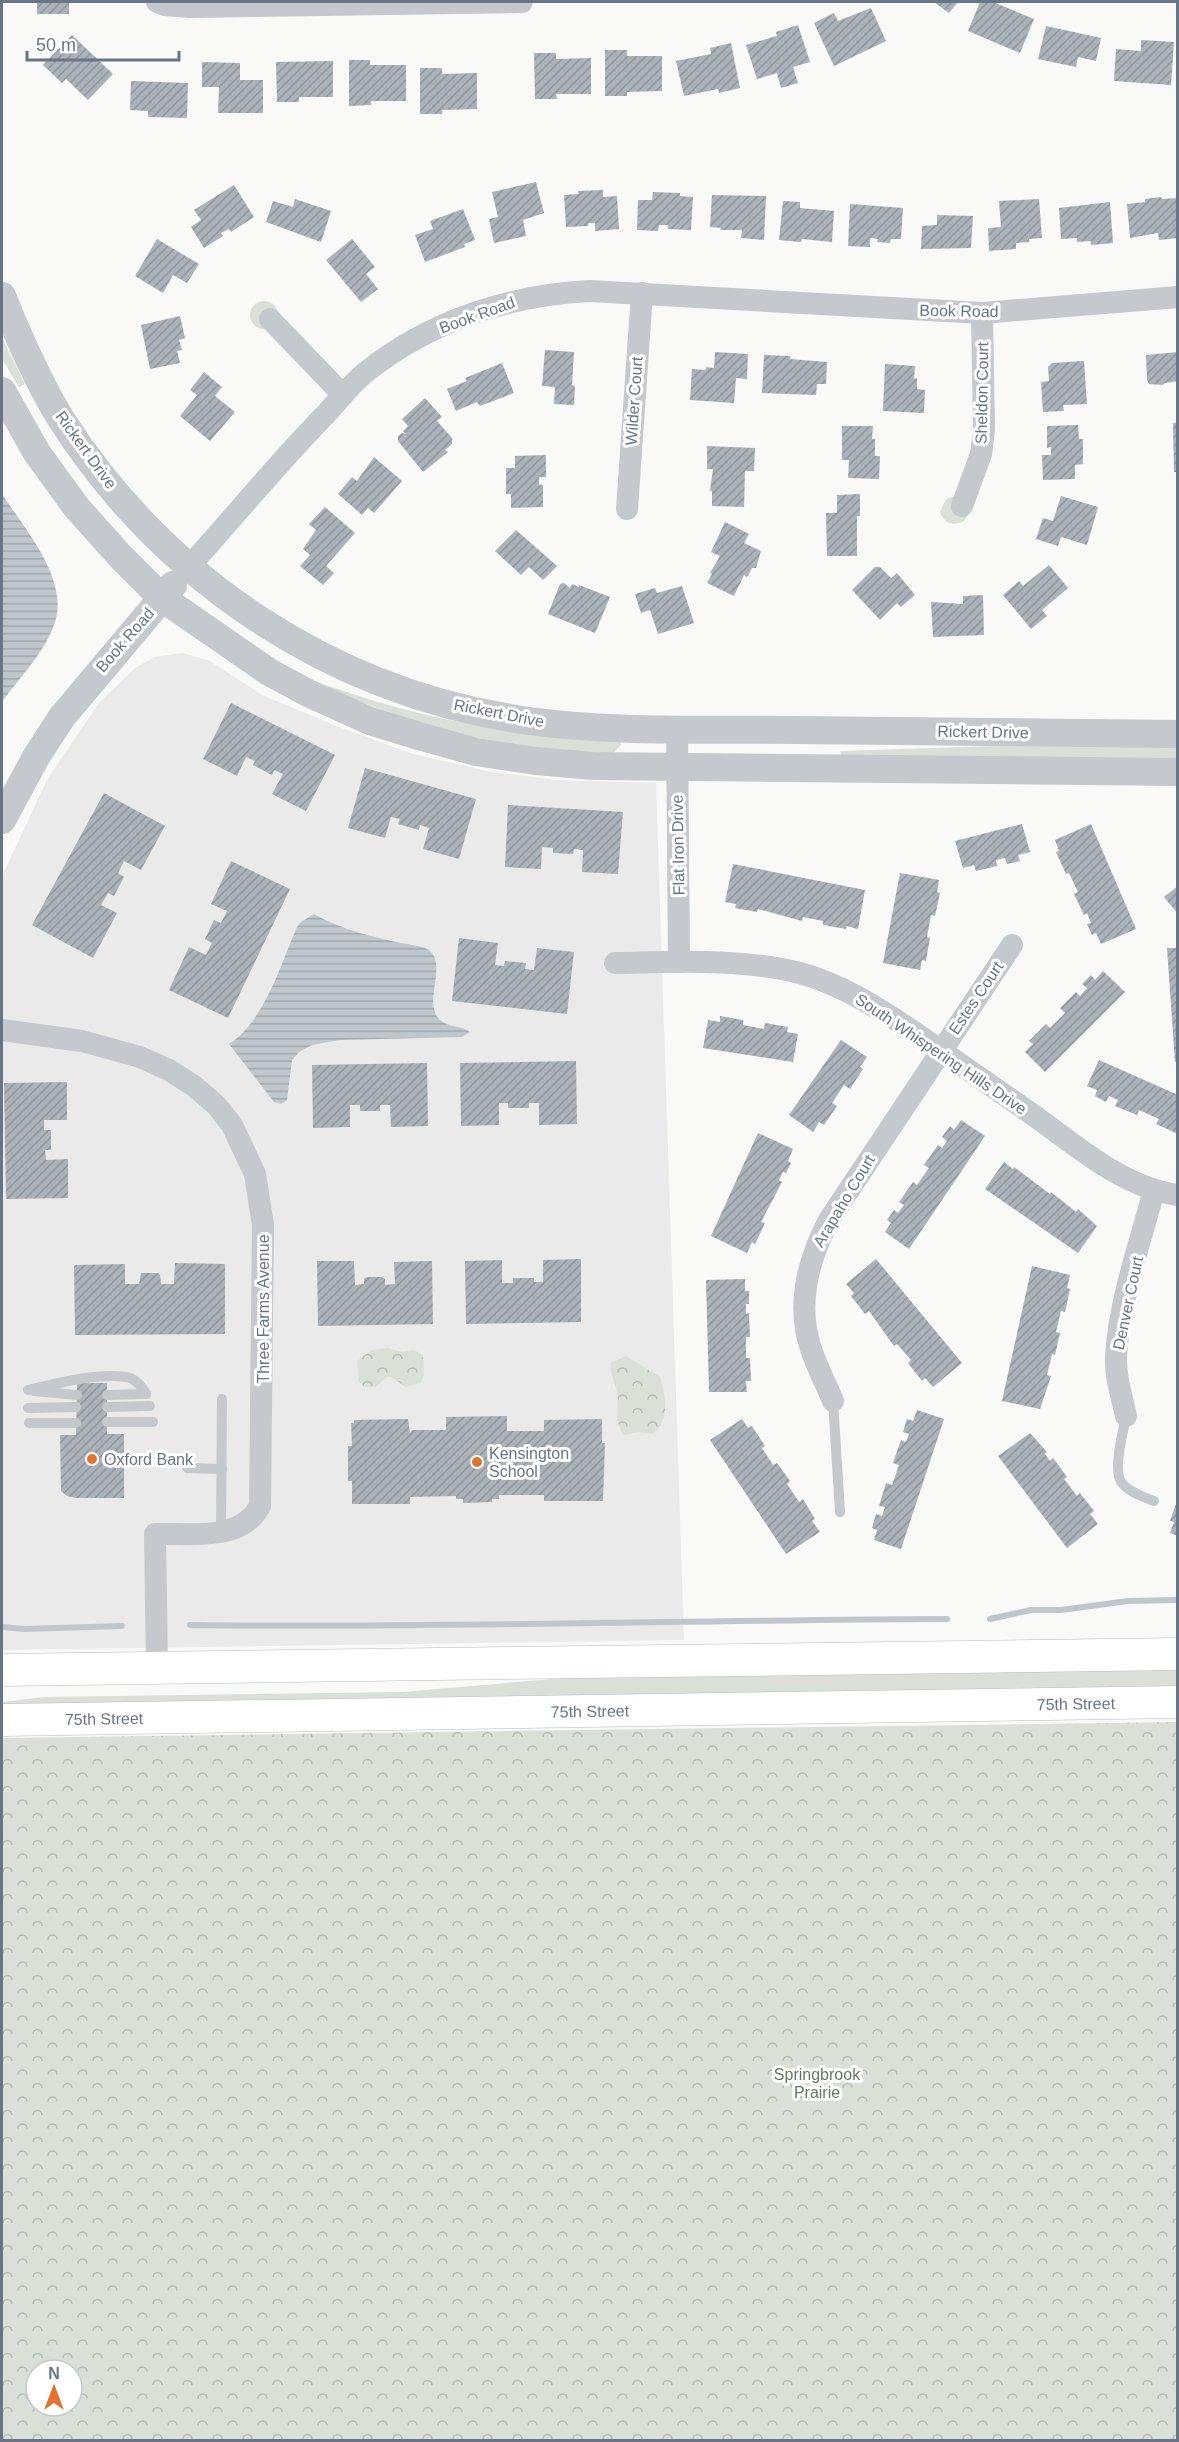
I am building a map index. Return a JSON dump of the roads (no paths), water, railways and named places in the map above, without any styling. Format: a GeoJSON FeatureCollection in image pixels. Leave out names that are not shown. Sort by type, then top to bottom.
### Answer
{"type":"FeatureCollection","features":[{"type":"Feature","properties":{"kind":"main road"},"geometry":{"type":"LineString","coordinates":[[2,1670],[1178,1653]]}},
{"type":"Feature","properties":{"kind":"main road","name":"75th Street"},"geometry":{"type":"LineString","coordinates":[[2,1720],[1178,1702]]}},
{"type":"Feature","properties":{"kind":"street"},"geometry":{"type":"LineString","coordinates":[[157,2],[190,7],[522,2]]}},
{"type":"Feature","properties":{"kind":"street","name":"Book Road"},"geometry":{"type":"LineString","coordinates":[[2,820],[36,757],[62,717],[162,598],[309,430],[365,373],[417,339],[456,319],[535,296],[566,292],[642,293],[982,313],[1178,297]]}},
{"type":"Feature","properties":{"kind":"street","name":"Wilder Court"},"geometry":{"type":"LineString","coordinates":[[627,509],[642,293]]}},
{"type":"Feature","properties":{"kind":"street","name":"Rickert Drive"},"geometry":{"type":"LineString","coordinates":[[2,296],[24,352],[61,419],[103,477],[150,532],[188,568],[243,610],[307,649],[368,678],[475,711],[549,723],[677,728],[1178,734]]}},
{"type":"Feature","properties":{"kind":"street","name":"Sheldon Court"},"geometry":{"type":"LineString","coordinates":[[962,506],[981,454],[984,430],[982,313]]}},
{"type":"Feature","properties":{"kind":"street"},"geometry":{"type":"LineString","coordinates":[[270,319],[343,395]]}},
{"type":"Feature","properties":{"kind":"street"},"geometry":{"type":"LineString","coordinates":[[2,391],[37,453],[77,508],[162,598],[269,672],[308,693],[389,727],[476,752],[536,761],[594,766],[1178,772]]}},
{"type":"Feature","properties":{"kind":"street","name":"Flat Iron Drive"},"geometry":{"type":"LineString","coordinates":[[677,728],[679,962]]}},
{"type":"Feature","properties":{"kind":"street","name":"Estes Court"},"geometry":{"type":"LineString","coordinates":[[940,1050],[1011,945]]}},
{"type":"Feature","properties":{"kind":"street","name":"South Whispering Hills Drive"},"geometry":{"type":"LineString","coordinates":[[615,963],[679,962],[756,965],[800,973],[826,982],[892,1017],[1095,1159],[1154,1190],[1178,1195]]}},
{"type":"Feature","properties":{"kind":"street","name":"Three Farms Avenue"},"geometry":{"type":"LineString","coordinates":[[2,1030],[82,1041],[140,1057],[169,1070],[194,1086],[216,1105],[232,1125],[255,1174],[263,1225],[262,1496],[255,1517],[243,1526],[221,1532],[154,1534],[157,1668]]}},
{"type":"Feature","properties":{"kind":"street","name":"Arapaho Court"},"geometry":{"type":"LineString","coordinates":[[833,1401],[811,1348],[805,1319],[804,1292],[815,1247],[829,1220],[940,1050]]}},
{"type":"Feature","properties":{"kind":"street","name":"Denver Court"},"geometry":{"type":"LineString","coordinates":[[1126,1416],[1117,1375],[1119,1332],[1154,1190]]}},
{"type":"Feature","properties":{"kind":"lane"},"geometry":{"type":"LineString","coordinates":[[76,1395],[28,1390],[75,1379],[129,1378],[140,1384],[146,1394],[107,1395]]}},
{"type":"Feature","properties":{"kind":"lane"},"geometry":{"type":"LineString","coordinates":[[221,1532],[222,1399]]}},
{"type":"Feature","properties":{"kind":"lane"},"geometry":{"type":"LineString","coordinates":[[833,1401],[840,1512]]}},
{"type":"Feature","properties":{"kind":"lane"},"geometry":{"type":"LineString","coordinates":[[107,1407],[150,1406]]}},
{"type":"Feature","properties":{"kind":"lane"},"geometry":{"type":"LineString","coordinates":[[28,1408],[76,1407]]}},
{"type":"Feature","properties":{"kind":"lane"},"geometry":{"type":"LineString","coordinates":[[1126,1416],[1118,1466],[1121,1482],[1133,1492],[1154,1501]]}},
{"type":"Feature","properties":{"kind":"lane"},"geometry":{"type":"LineString","coordinates":[[107,1422],[153,1422]]}},
{"type":"Feature","properties":{"kind":"lane"},"geometry":{"type":"LineString","coordinates":[[29,1424],[76,1423]]}},
{"type":"Feature","properties":{"kind":"lane"},"geometry":{"type":"LineString","coordinates":[[187,1468],[222,1469]]}},
{"type":"Feature","properties":{"kind":"waterway"},"geometry":{"type":"LineString","coordinates":[[990,1619],[1031,1610],[1061,1610],[1128,1601],[1178,1600]]}},
{"type":"Feature","properties":{"kind":"waterway"},"geometry":{"type":"LineString","coordinates":[[190,1625],[947,1619]]}},
{"type":"Feature","properties":{"kind":"waterway"},"geometry":{"type":"LineString","coordinates":[[2,1627],[24,1629],[122,1626]]}},
{"type":"Feature","properties":{"kind":"place","name":"Oxford Bank"},"geometry":{"type":"Point","coordinates":[92,1459]}},
{"type":"Feature","properties":{"kind":"place","name":"Kensington School"},"geometry":{"type":"Point","coordinates":[477,1462]}},
{"type":"Feature","properties":{"kind":"park label","name":"Springbrook Prairie"},"geometry":{"type":"Point","coordinates":[817,2083]}}]}
